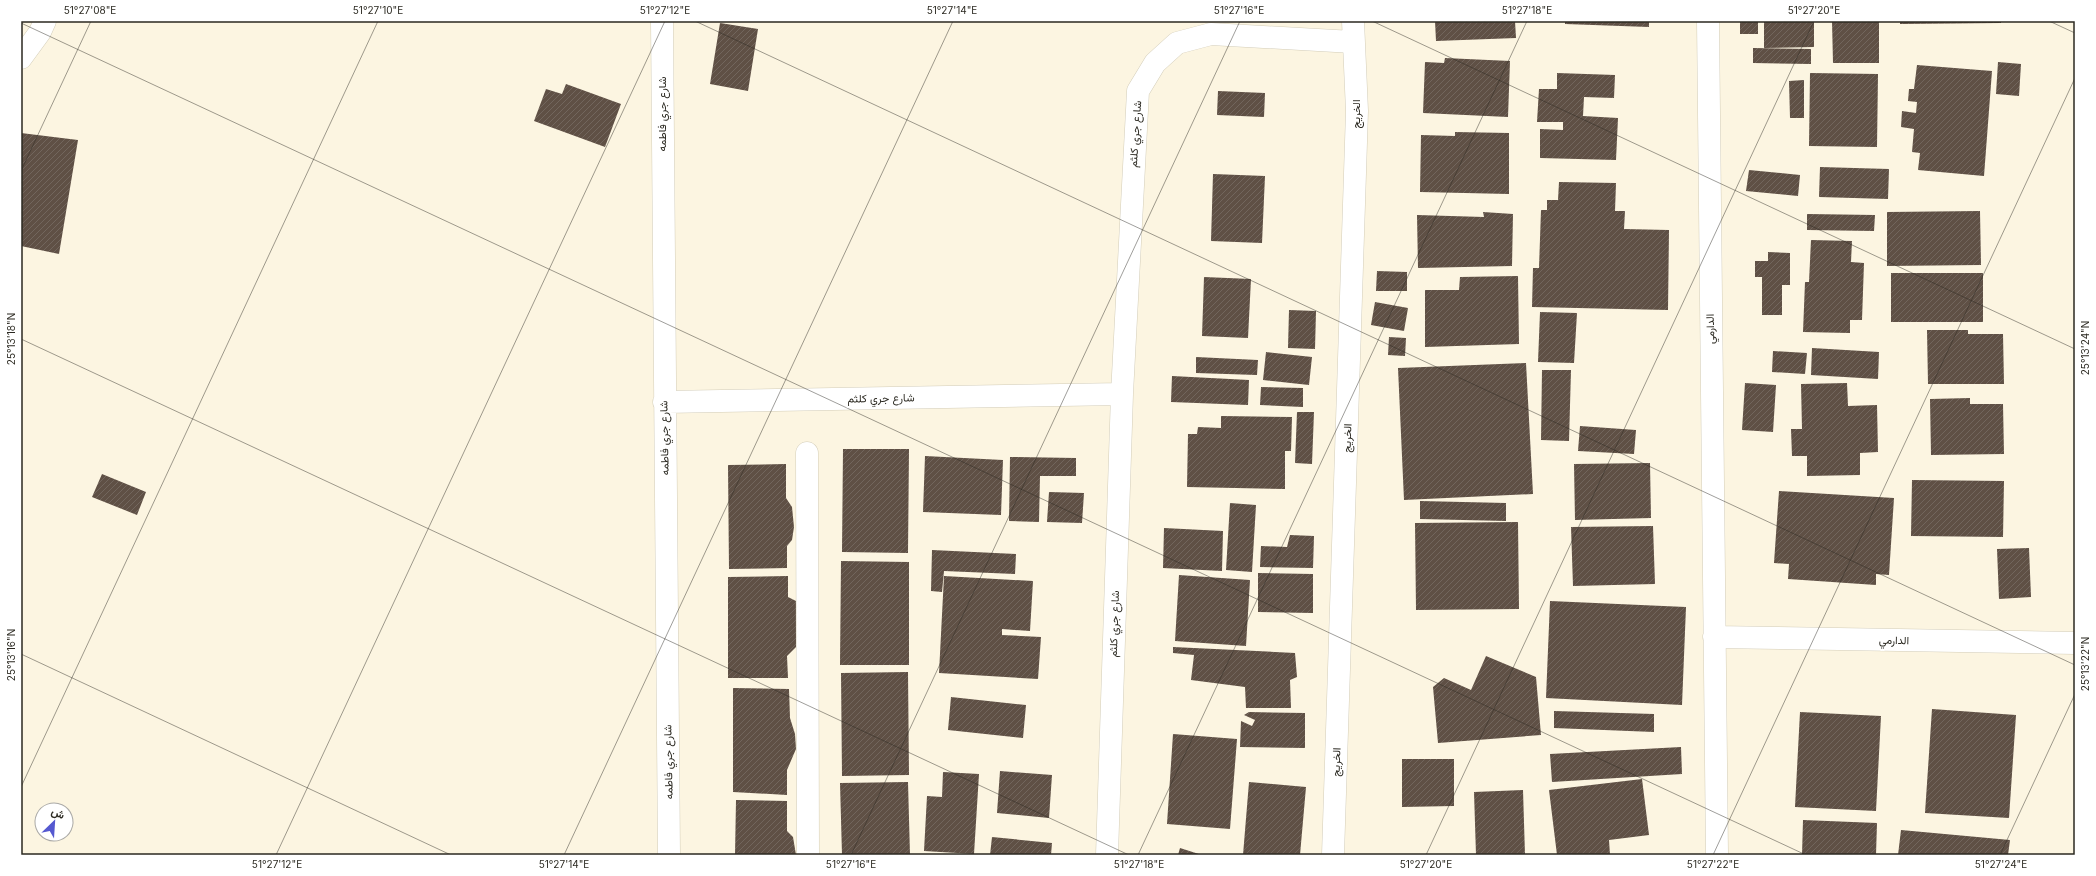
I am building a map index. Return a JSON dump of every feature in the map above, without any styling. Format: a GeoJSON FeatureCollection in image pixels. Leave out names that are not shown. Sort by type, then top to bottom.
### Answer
{"type":"FeatureCollection","features":[{"type":"Feature","properties":{"kind":"street"},"geometry":{"type":"LineString","coordinates":[[21,58],[40,32],[45,21]]}},
{"type":"Feature","properties":{"kind":"street","name":"شارع جري فاطمه"},"geometry":{"type":"LineString","coordinates":[[662,21],[669,855]]}},
{"type":"Feature","properties":{"kind":"street","name":"الدارمي"},"geometry":{"type":"LineString","coordinates":[[1708,21],[1717,855]]}},
{"type":"Feature","properties":{"kind":"street","name":"شارع جري كلثم"},"geometry":{"type":"LineString","coordinates":[[1107,855],[1122,394],[1138,91],[1155,63],[1177,43],[1211,34],[1353,31]]}},
{"type":"Feature","properties":{"kind":"street","name":"الخريج"},"geometry":{"type":"LineString","coordinates":[[1332,855],[1357,111],[1353,31]]}},
{"type":"Feature","properties":{"kind":"street","name":"شارع جري كلثم"},"geometry":{"type":"LineString","coordinates":[[664,402],[1122,394]]}},
{"type":"Feature","properties":{"kind":"street"},"geometry":{"type":"LineString","coordinates":[[807,453],[808,855]]}},
{"type":"Feature","properties":{"kind":"street","name":"الدارمي"},"geometry":{"type":"LineString","coordinates":[[1714,636],[2075,643]]}},
{"type":"Feature","properties":{"kind":"building"},"geometry":{"type":"Polygon","coordinates":[[[1435,21],[1515,21],[1516,38],[1436,41],[1435,21]]]}},
{"type":"Feature","properties":{"kind":"building"},"geometry":{"type":"Polygon","coordinates":[[[1565,21],[1649,21],[1649,27],[1565,24],[1565,21]]]}},
{"type":"Feature","properties":{"kind":"building"},"geometry":{"type":"Polygon","coordinates":[[[1740,21],[1758,21],[1758,34],[1740,34],[1740,21]]]}},
{"type":"Feature","properties":{"kind":"building"},"geometry":{"type":"Polygon","coordinates":[[[1764,21],[1814,21],[1814,47],[1764,48],[1764,21]]]}},
{"type":"Feature","properties":{"kind":"building"},"geometry":{"type":"Polygon","coordinates":[[[1832,21],[1879,21],[1879,63],[1833,63],[1832,21]]]}},
{"type":"Feature","properties":{"kind":"building"},"geometry":{"type":"Polygon","coordinates":[[[1900,21],[2001,21],[2001,23],[1900,24],[1900,21]]]}},
{"type":"Feature","properties":{"kind":"building"},"geometry":{"type":"Polygon","coordinates":[[[720,23],[758,29],[748,91],[710,84],[720,23]]]}},
{"type":"Feature","properties":{"kind":"building"},"geometry":{"type":"Polygon","coordinates":[[[1753,48],[1811,49],[1811,64],[1753,63],[1753,48]]]}},
{"type":"Feature","properties":{"kind":"building"},"geometry":{"type":"Polygon","coordinates":[[[1445,58],[1510,61],[1508,117],[1423,113],[1425,62],[1444,63],[1445,58]]]}},
{"type":"Feature","properties":{"kind":"building"},"geometry":{"type":"Polygon","coordinates":[[[1998,62],[2021,64],[2019,96],[1996,94],[1998,62]]]}},
{"type":"Feature","properties":{"kind":"building"},"geometry":{"type":"Polygon","coordinates":[[[1917,65],[1992,71],[1984,176],[1918,170],[1920,153],[1912,152],[1914,129],[1901,127],[1902,111],[1916,113],[1917,102],[1908,101],[1909,89],[1914,89],[1917,65]]]}},
{"type":"Feature","properties":{"kind":"building"},"geometry":{"type":"Polygon","coordinates":[[[1557,73],[1615,75],[1614,98],[1584,97],[1583,116],[1618,118],[1616,160],[1540,158],[1540,129],[1563,130],[1563,122],[1537,122],[1539,89],[1557,89],[1557,73]]]}},
{"type":"Feature","properties":{"kind":"building"},"geometry":{"type":"Polygon","coordinates":[[[1810,73],[1878,74],[1877,147],[1809,146],[1810,73]]]}},
{"type":"Feature","properties":{"kind":"building"},"geometry":{"type":"Polygon","coordinates":[[[1804,80],[1804,118],[1790,118],[1789,81],[1804,80]]]}},
{"type":"Feature","properties":{"kind":"building"},"geometry":{"type":"Polygon","coordinates":[[[566,84],[621,104],[605,147],[534,121],[546,89],[562,94],[566,84]]]}},
{"type":"Feature","properties":{"kind":"building"},"geometry":{"type":"Polygon","coordinates":[[[1218,91],[1265,93],[1264,117],[1217,115],[1218,91]]]}},
{"type":"Feature","properties":{"kind":"building"},"geometry":{"type":"Polygon","coordinates":[[[1455,132],[1509,133],[1509,194],[1420,192],[1421,135],[1455,136],[1455,132]]]}},
{"type":"Feature","properties":{"kind":"building"},"geometry":{"type":"Polygon","coordinates":[[[21,133],[78,140],[59,254],[21,246],[21,133]]]}},
{"type":"Feature","properties":{"kind":"building"},"geometry":{"type":"Polygon","coordinates":[[[1820,167],[1889,169],[1888,199],[1819,197],[1820,167]]]}},
{"type":"Feature","properties":{"kind":"building"},"geometry":{"type":"Polygon","coordinates":[[[1749,170],[1800,175],[1798,196],[1746,191],[1749,170]]]}},
{"type":"Feature","properties":{"kind":"building"},"geometry":{"type":"Polygon","coordinates":[[[1213,174],[1265,176],[1262,243],[1211,241],[1213,174]]]}},
{"type":"Feature","properties":{"kind":"building"},"geometry":{"type":"Polygon","coordinates":[[[1559,182],[1616,183],[1615,211],[1625,211],[1624,229],[1669,230],[1668,310],[1532,307],[1533,268],[1539,268],[1541,210],[1547,210],[1547,200],[1558,200],[1559,182]]]}},
{"type":"Feature","properties":{"kind":"building"},"geometry":{"type":"Polygon","coordinates":[[[1980,211],[1981,265],[1887,266],[1887,212],[1980,211]]]}},
{"type":"Feature","properties":{"kind":"building"},"geometry":{"type":"Polygon","coordinates":[[[1483,212],[1513,214],[1512,266],[1418,268],[1417,215],[1484,217],[1483,212]]]}},
{"type":"Feature","properties":{"kind":"building"},"geometry":{"type":"Polygon","coordinates":[[[1807,214],[1875,215],[1874,231],[1807,230],[1807,214]]]}},
{"type":"Feature","properties":{"kind":"building"},"geometry":{"type":"Polygon","coordinates":[[[1811,240],[1852,241],[1851,262],[1864,263],[1862,320],[1850,320],[1850,333],[1803,332],[1805,282],[1809,282],[1811,240]]]}},
{"type":"Feature","properties":{"kind":"building"},"geometry":{"type":"Polygon","coordinates":[[[1768,252],[1790,253],[1790,285],[1782,285],[1782,315],[1762,315],[1762,277],[1755,277],[1755,261],[1768,261],[1768,252]]]}},
{"type":"Feature","properties":{"kind":"building"},"geometry":{"type":"Polygon","coordinates":[[[1377,271],[1407,272],[1407,291],[1376,291],[1377,271]]]}},
{"type":"Feature","properties":{"kind":"building"},"geometry":{"type":"Polygon","coordinates":[[[1891,273],[1983,273],[1983,322],[1891,322],[1891,273]]]}},
{"type":"Feature","properties":{"kind":"building"},"geometry":{"type":"Polygon","coordinates":[[[1518,276],[1519,344],[1425,347],[1425,290],[1459,290],[1460,277],[1518,276]]]}},
{"type":"Feature","properties":{"kind":"building"},"geometry":{"type":"Polygon","coordinates":[[[1204,277],[1251,279],[1248,338],[1202,336],[1204,277]]]}},
{"type":"Feature","properties":{"kind":"building"},"geometry":{"type":"Polygon","coordinates":[[[1375,302],[1408,308],[1404,331],[1371,325],[1375,302]]]}},
{"type":"Feature","properties":{"kind":"building"},"geometry":{"type":"Polygon","coordinates":[[[1289,310],[1316,311],[1315,349],[1288,348],[1289,310]]]}},
{"type":"Feature","properties":{"kind":"building"},"geometry":{"type":"Polygon","coordinates":[[[1540,312],[1577,313],[1574,363],[1538,362],[1540,312]]]}},
{"type":"Feature","properties":{"kind":"building"},"geometry":{"type":"Polygon","coordinates":[[[1927,330],[1968,330],[1968,334],[2003,334],[2004,384],[1928,384],[1927,330]]]}},
{"type":"Feature","properties":{"kind":"building"},"geometry":{"type":"Polygon","coordinates":[[[1389,337],[1406,338],[1405,356],[1388,355],[1389,337]]]}},
{"type":"Feature","properties":{"kind":"building"},"geometry":{"type":"Polygon","coordinates":[[[1812,348],[1879,352],[1878,379],[1811,375],[1812,348]]]}},
{"type":"Feature","properties":{"kind":"building"},"geometry":{"type":"Polygon","coordinates":[[[1773,351],[1807,353],[1805,374],[1772,372],[1773,351]]]}},
{"type":"Feature","properties":{"kind":"building"},"geometry":{"type":"Polygon","coordinates":[[[1266,352],[1312,357],[1309,385],[1263,380],[1266,352]]]}},
{"type":"Feature","properties":{"kind":"building"},"geometry":{"type":"Polygon","coordinates":[[[1196,357],[1258,360],[1257,375],[1196,373],[1196,357]]]}},
{"type":"Feature","properties":{"kind":"building"},"geometry":{"type":"Polygon","coordinates":[[[1526,363],[1533,494],[1404,500],[1398,368],[1526,363]]]}},
{"type":"Feature","properties":{"kind":"building"},"geometry":{"type":"Polygon","coordinates":[[[1542,370],[1571,370],[1569,441],[1541,440],[1542,370]]]}},
{"type":"Feature","properties":{"kind":"building"},"geometry":{"type":"Polygon","coordinates":[[[1172,376],[1249,380],[1248,405],[1171,402],[1172,376]]]}},
{"type":"Feature","properties":{"kind":"building"},"geometry":{"type":"Polygon","coordinates":[[[1745,383],[1776,385],[1773,432],[1742,430],[1745,383]]]}},
{"type":"Feature","properties":{"kind":"building"},"geometry":{"type":"Polygon","coordinates":[[[1847,383],[1848,406],[1877,405],[1878,452],[1860,453],[1860,475],[1807,476],[1807,456],[1792,456],[1791,429],[1802,429],[1801,384],[1847,383]]]}},
{"type":"Feature","properties":{"kind":"building"},"geometry":{"type":"Polygon","coordinates":[[[1261,387],[1303,388],[1303,407],[1260,405],[1261,387]]]}},
{"type":"Feature","properties":{"kind":"building"},"geometry":{"type":"Polygon","coordinates":[[[1970,398],[1970,404],[2003,404],[2004,454],[1931,455],[1930,399],[1970,398]]]}},
{"type":"Feature","properties":{"kind":"building"},"geometry":{"type":"Polygon","coordinates":[[[1297,412],[1314,412],[1312,464],[1295,463],[1297,412]]]}},
{"type":"Feature","properties":{"kind":"building"},"geometry":{"type":"Polygon","coordinates":[[[1221,416],[1292,417],[1291,451],[1285,451],[1285,489],[1187,487],[1188,434],[1197,434],[1198,427],[1221,428],[1221,416]]]}},
{"type":"Feature","properties":{"kind":"building"},"geometry":{"type":"Polygon","coordinates":[[[1580,426],[1636,430],[1634,454],[1578,451],[1580,426]]]}},
{"type":"Feature","properties":{"kind":"building"},"geometry":{"type":"Polygon","coordinates":[[[843,449],[909,449],[908,553],[842,552],[843,449]]]}},
{"type":"Feature","properties":{"kind":"building"},"geometry":{"type":"Polygon","coordinates":[[[925,456],[1003,460],[1001,515],[923,512],[925,456]]]}},
{"type":"Feature","properties":{"kind":"building"},"geometry":{"type":"Polygon","coordinates":[[[1010,457],[1076,458],[1076,476],[1040,476],[1039,522],[1009,521],[1010,457]]]}},
{"type":"Feature","properties":{"kind":"building"},"geometry":{"type":"Polygon","coordinates":[[[1650,463],[1651,518],[1575,520],[1574,464],[1650,463]]]}},
{"type":"Feature","properties":{"kind":"building"},"geometry":{"type":"Polygon","coordinates":[[[786,464],[786,498],[792,507],[794,527],[792,540],[787,546],[787,568],[729,569],[728,465],[786,464]]]}},
{"type":"Feature","properties":{"kind":"building"},"geometry":{"type":"Polygon","coordinates":[[[102,474],[146,492],[137,515],[92,497],[102,474]]]}},
{"type":"Feature","properties":{"kind":"building"},"geometry":{"type":"Polygon","coordinates":[[[1912,480],[2004,481],[2003,537],[1911,536],[1912,480]]]}},
{"type":"Feature","properties":{"kind":"building"},"geometry":{"type":"Polygon","coordinates":[[[1779,491],[1894,498],[1889,575],[1876,574],[1876,585],[1788,579],[1789,564],[1774,563],[1779,491]]]}},
{"type":"Feature","properties":{"kind":"building"},"geometry":{"type":"Polygon","coordinates":[[[1049,492],[1084,493],[1082,523],[1047,522],[1049,492]]]}},
{"type":"Feature","properties":{"kind":"building"},"geometry":{"type":"Polygon","coordinates":[[[1420,501],[1506,503],[1506,521],[1420,519],[1420,501]]]}},
{"type":"Feature","properties":{"kind":"building"},"geometry":{"type":"Polygon","coordinates":[[[1230,503],[1256,505],[1252,572],[1226,570],[1230,503]]]}},
{"type":"Feature","properties":{"kind":"building"},"geometry":{"type":"Polygon","coordinates":[[[1518,522],[1519,609],[1416,610],[1415,523],[1518,522]]]}},
{"type":"Feature","properties":{"kind":"building"},"geometry":{"type":"Polygon","coordinates":[[[1653,526],[1655,584],[1573,586],[1571,527],[1653,526]]]}},
{"type":"Feature","properties":{"kind":"building"},"geometry":{"type":"Polygon","coordinates":[[[1164,528],[1223,531],[1222,571],[1163,568],[1164,528]]]}},
{"type":"Feature","properties":{"kind":"building"},"geometry":{"type":"Polygon","coordinates":[[[1290,535],[1314,536],[1313,568],[1260,567],[1261,546],[1287,547],[1290,535]]]}},
{"type":"Feature","properties":{"kind":"building"},"geometry":{"type":"Polygon","coordinates":[[[2029,548],[2031,597],[1999,599],[1997,549],[2029,548]]]}},
{"type":"Feature","properties":{"kind":"building"},"geometry":{"type":"Polygon","coordinates":[[[932,550],[1016,554],[1015,574],[944,571],[942,592],[931,591],[932,550]]]}},
{"type":"Feature","properties":{"kind":"building"},"geometry":{"type":"Polygon","coordinates":[[[841,561],[909,562],[909,665],[840,665],[841,561]]]}},
{"type":"Feature","properties":{"kind":"building"},"geometry":{"type":"Polygon","coordinates":[[[1258,573],[1313,574],[1313,613],[1258,612],[1258,573]]]}},
{"type":"Feature","properties":{"kind":"building"},"geometry":{"type":"Polygon","coordinates":[[[1179,575],[1250,580],[1246,646],[1175,641],[1179,575]]]}},
{"type":"Feature","properties":{"kind":"building"},"geometry":{"type":"Polygon","coordinates":[[[788,576],[788,597],[796,601],[797,636],[796,647],[787,656],[788,678],[728,678],[728,577],[788,576]]]}},
{"type":"Feature","properties":{"kind":"building"},"geometry":{"type":"Polygon","coordinates":[[[944,576],[1033,581],[1030,631],[1002,629],[1002,635],[1041,637],[1038,679],[939,673],[944,576]]]}},
{"type":"Feature","properties":{"kind":"building"},"geometry":{"type":"Polygon","coordinates":[[[1550,601],[1686,607],[1682,705],[1546,698],[1550,601]]]}},
{"type":"Feature","properties":{"kind":"building"},"geometry":{"type":"Polygon","coordinates":[[[1173,647],[1295,653],[1297,677],[1290,680],[1291,708],[1246,708],[1245,687],[1191,680],[1194,655],[1173,653],[1173,647]]]}},
{"type":"Feature","properties":{"kind":"building"},"geometry":{"type":"Polygon","coordinates":[[[1486,656],[1536,677],[1541,735],[1438,743],[1433,687],[1444,678],[1471,690],[1486,656]]]}},
{"type":"Feature","properties":{"kind":"building"},"geometry":{"type":"Polygon","coordinates":[[[908,672],[909,775],[842,776],[841,673],[908,672]]]}},
{"type":"Feature","properties":{"kind":"building"},"geometry":{"type":"Polygon","coordinates":[[[733,688],[789,689],[790,718],[795,734],[796,749],[787,770],[787,795],[733,792],[733,688]]]}},
{"type":"Feature","properties":{"kind":"building"},"geometry":{"type":"Polygon","coordinates":[[[951,697],[1026,705],[1023,738],[948,730],[951,697]]]}},
{"type":"Feature","properties":{"kind":"building"},"geometry":{"type":"Polygon","coordinates":[[[1932,709],[2016,715],[2009,818],[1925,813],[1932,709]]]}},
{"type":"Feature","properties":{"kind":"building"},"geometry":{"type":"Polygon","coordinates":[[[1554,711],[1654,714],[1654,732],[1554,728],[1554,711]]]}},
{"type":"Feature","properties":{"kind":"building"},"geometry":{"type":"Polygon","coordinates":[[[1249,712],[1305,713],[1305,748],[1240,747],[1241,721],[1252,726],[1255,720],[1244,715],[1249,712]]]}},
{"type":"Feature","properties":{"kind":"building"},"geometry":{"type":"Polygon","coordinates":[[[1800,712],[1881,716],[1876,811],[1795,807],[1800,712]]]}},
{"type":"Feature","properties":{"kind":"building"},"geometry":{"type":"Polygon","coordinates":[[[1173,734],[1237,739],[1230,829],[1167,824],[1173,734]]]}},
{"type":"Feature","properties":{"kind":"building"},"geometry":{"type":"Polygon","coordinates":[[[1681,747],[1682,774],[1552,782],[1550,754],[1681,747]]]}},
{"type":"Feature","properties":{"kind":"building"},"geometry":{"type":"Polygon","coordinates":[[[1402,759],[1454,759],[1454,806],[1402,807],[1402,759]]]}},
{"type":"Feature","properties":{"kind":"building"},"geometry":{"type":"Polygon","coordinates":[[[1000,771],[1052,775],[1049,818],[997,813],[1000,771]]]}},
{"type":"Feature","properties":{"kind":"building"},"geometry":{"type":"Polygon","coordinates":[[[943,772],[979,774],[974,854],[924,851],[927,796],[942,797],[943,772]]]}},
{"type":"Feature","properties":{"kind":"building"},"geometry":{"type":"Polygon","coordinates":[[[1642,779],[1649,835],[1609,840],[1610,855],[1557,855],[1549,790],[1642,779]]]}},
{"type":"Feature","properties":{"kind":"building"},"geometry":{"type":"Polygon","coordinates":[[[908,782],[910,855],[842,855],[840,783],[908,782]]]}},
{"type":"Feature","properties":{"kind":"building"},"geometry":{"type":"Polygon","coordinates":[[[1249,782],[1306,787],[1300,855],[1243,855],[1249,782]]]}},
{"type":"Feature","properties":{"kind":"building"},"geometry":{"type":"Polygon","coordinates":[[[1523,790],[1525,855],[1476,855],[1474,792],[1523,790]]]}},
{"type":"Feature","properties":{"kind":"building"},"geometry":{"type":"Polygon","coordinates":[[[736,800],[787,801],[787,831],[793,837],[796,855],[735,855],[736,800]]]}},
{"type":"Feature","properties":{"kind":"building"},"geometry":{"type":"Polygon","coordinates":[[[1803,820],[1877,823],[1876,855],[1802,855],[1803,820]]]}},
{"type":"Feature","properties":{"kind":"building"},"geometry":{"type":"Polygon","coordinates":[[[1901,830],[2010,840],[2008,855],[1898,855],[1901,830]]]}},
{"type":"Feature","properties":{"kind":"building"},"geometry":{"type":"Polygon","coordinates":[[[992,837],[1052,843],[1051,855],[990,855],[992,837]]]}},
{"type":"Feature","properties":{"kind":"building"},"geometry":{"type":"Polygon","coordinates":[[[1180,848],[1202,855],[1178,855],[1180,848]]]}}]}
